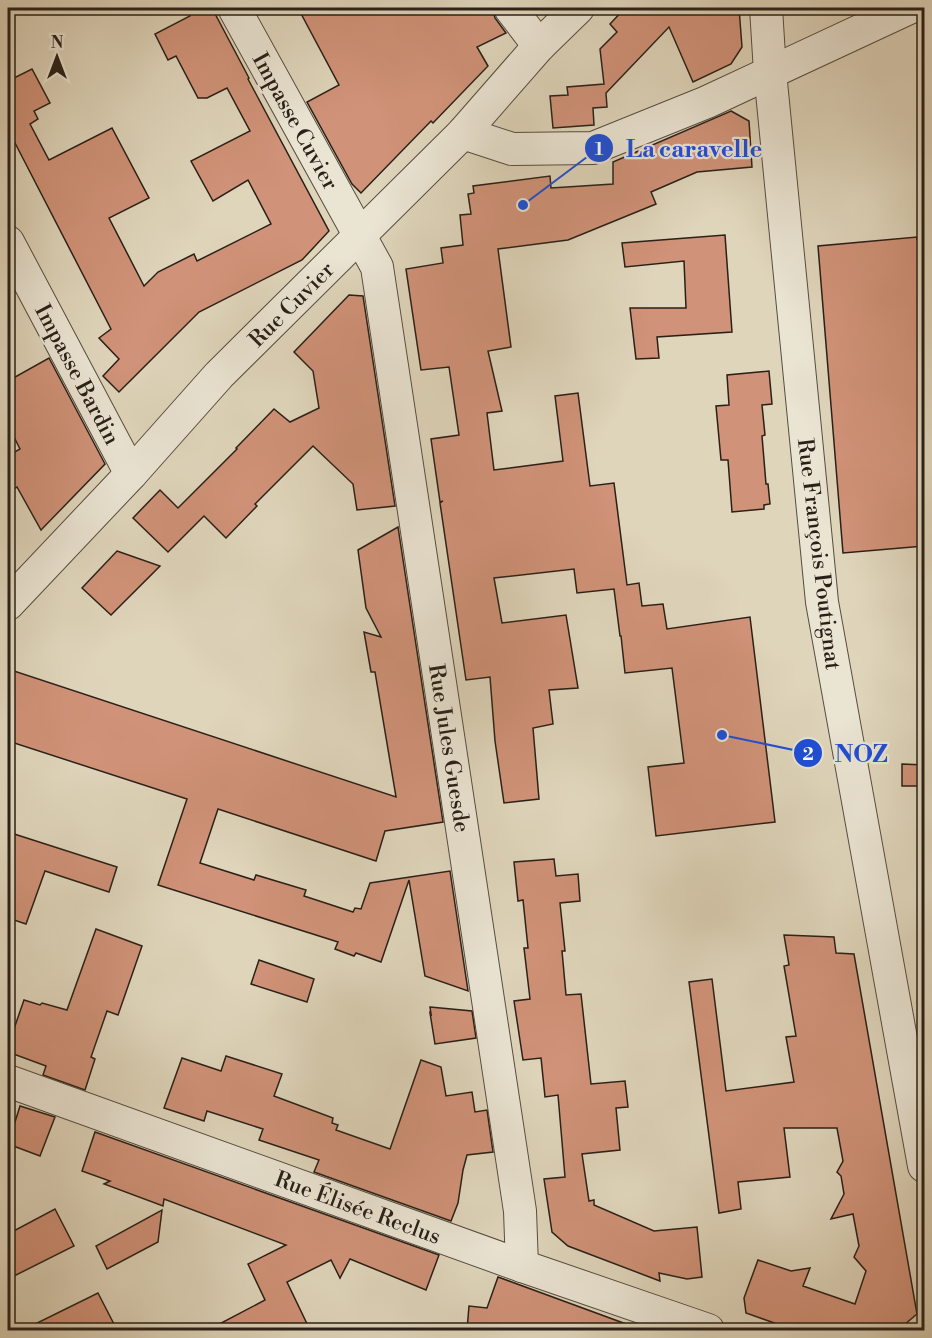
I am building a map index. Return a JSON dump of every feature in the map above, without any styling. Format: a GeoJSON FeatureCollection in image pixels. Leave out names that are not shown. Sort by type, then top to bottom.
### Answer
{"type":"FeatureCollection","features":[{"type":"Feature","properties":{"kind":"street","name":"Impasse Cuvier"},"geometry":{"type":"LineString","coordinates":[[234,8],[359,235]]}},
{"type":"Feature","properties":{"kind":"street"},"geometry":{"type":"LineString","coordinates":[[510,8],[539,46]]}},
{"type":"Feature","properties":{"kind":"street","name":"Rue Cuvier"},"geometry":{"type":"LineString","coordinates":[[8,604],[131,474],[219,375],[463,133],[539,46],[578,8]]}},
{"type":"Feature","properties":{"kind":"street","name":"Rue François Poutignat"},"geometry":{"type":"LineString","coordinates":[[766,8],[770,72],[822,602],[924,1166]]}},
{"type":"Feature","properties":{"kind":"street"},"geometry":{"type":"LineString","coordinates":[[463,133],[512,149],[593,148],[707,102],[909,8]]}},
{"type":"Feature","properties":{"kind":"street","name":"Rue Jules Guesde"},"geometry":{"type":"LineString","coordinates":[[359,235],[377,267],[520,1211],[522,1266]]}},
{"type":"Feature","properties":{"kind":"street","name":"Impasse Bardin"},"geometry":{"type":"LineString","coordinates":[[8,242],[131,474]]}},
{"type":"Feature","properties":{"kind":"street","name":"Rue Élisée Reclus"},"geometry":{"type":"LineString","coordinates":[[8,1081],[522,1266],[708,1330]]}},
{"type":"Feature","properties":{"kind":"building"},"geometry":{"type":"Polygon","coordinates":[[[187,8],[212,8],[329,231],[302,260],[199,312],[119,392],[103,376],[119,359],[99,338],[111,329],[15,143],[8,147],[8,81],[32,69],[50,103],[34,111],[38,119],[30,124],[49,160],[112,128],[149,198],[109,218],[144,286],[158,272],[194,254],[197,261],[271,224],[248,180],[213,201],[191,161],[250,131],[227,88],[207,98],[198,98],[176,56],[168,60],[155,34],[190,16],[187,8]]]}},
{"type":"Feature","properties":{"kind":"building"},"geometry":{"type":"Polygon","coordinates":[[[298,8],[492,8],[495,18],[506,33],[477,47],[488,66],[361,193],[352,184],[307,102],[339,85],[298,8]]]}},
{"type":"Feature","properties":{"kind":"building"},"geometry":{"type":"Polygon","coordinates":[[[625,8],[739,8],[742,47],[731,64],[693,82],[669,27],[606,93],[607,107],[593,108],[594,125],[553,128],[550,96],[568,95],[567,87],[604,84],[600,49],[617,32],[610,24],[625,8]]]}},
{"type":"Feature","properties":{"kind":"building"},"geometry":{"type":"Polygon","coordinates":[[[731,111],[749,121],[752,167],[697,172],[651,192],[656,204],[568,240],[498,249],[511,347],[488,351],[502,411],[487,413],[494,470],[563,461],[555,396],[578,393],[590,486],[614,483],[627,585],[639,583],[642,606],[663,604],[667,629],[750,617],[775,822],[656,836],[648,767],[684,763],[672,668],[625,673],[614,589],[577,593],[574,569],[494,578],[502,623],[566,615],[578,688],[549,690],[553,724],[533,728],[539,799],[504,803],[495,741],[490,677],[466,680],[440,503],[443,501],[440,502],[431,439],[459,435],[449,367],[421,370],[406,269],[443,263],[441,248],[463,245],[460,215],[471,214],[468,194],[474,193],[473,186],[550,176],[551,188],[613,184],[613,162],[731,111]]]}},
{"type":"Feature","properties":{"kind":"building"},"geometry":{"type":"Polygon","coordinates":[[[725,235],[732,332],[657,337],[659,358],[636,359],[630,308],[686,308],[684,261],[625,267],[622,243],[725,235]]]}},
{"type":"Feature","properties":{"kind":"building"},"geometry":{"type":"Polygon","coordinates":[[[917,237],[917,239],[924,238],[924,546],[843,553],[818,246],[917,237]]]}},
{"type":"Feature","properties":{"kind":"building"},"geometry":{"type":"Polygon","coordinates":[[[349,295],[363,296],[395,506],[357,510],[353,484],[313,446],[255,504],[257,506],[226,538],[204,516],[168,552],[133,518],[160,490],[178,508],[274,409],[290,422],[319,408],[313,371],[294,352],[349,295]]]}},
{"type":"Feature","properties":{"kind":"building"},"geometry":{"type":"Polygon","coordinates":[[[49,358],[105,464],[41,530],[17,487],[8,492],[8,456],[20,449],[8,425],[8,381],[49,358]]]}},
{"type":"Feature","properties":{"kind":"building"},"geometry":{"type":"Polygon","coordinates":[[[769,371],[772,404],[762,405],[765,435],[762,436],[770,504],[764,505],[764,509],[732,512],[728,460],[721,460],[716,406],[729,405],[727,375],[769,371]]]}},
{"type":"Feature","properties":{"kind":"building"},"geometry":{"type":"Polygon","coordinates":[[[398,527],[443,822],[385,831],[376,861],[218,809],[200,863],[254,880],[256,875],[306,890],[304,896],[353,912],[355,908],[361,909],[370,883],[450,871],[468,991],[425,976],[409,880],[381,962],[356,953],[354,956],[335,949],[338,942],[158,885],[187,799],[8,741],[8,669],[396,797],[375,672],[371,672],[364,632],[381,637],[366,608],[358,550],[398,527]]]}},
{"type":"Feature","properties":{"kind":"building"},"geometry":{"type":"Polygon","coordinates":[[[117,551],[160,566],[111,615],[82,588],[117,551]]]}},
{"type":"Feature","properties":{"kind":"building"},"geometry":{"type":"Polygon","coordinates":[[[902,764],[924,765],[924,786],[902,786],[902,764]]]}},
{"type":"Feature","properties":{"kind":"building"},"geometry":{"type":"Polygon","coordinates":[[[8,832],[117,867],[109,892],[45,871],[26,924],[8,918],[8,832]]]}},
{"type":"Feature","properties":{"kind":"building"},"geometry":{"type":"Polygon","coordinates":[[[554,859],[556,876],[578,874],[580,901],[560,903],[565,951],[562,951],[566,995],[581,994],[591,1084],[625,1081],[628,1107],[616,1108],[620,1150],[582,1154],[589,1201],[594,1200],[594,1205],[654,1231],[697,1227],[702,1277],[687,1279],[659,1273],[660,1281],[568,1246],[552,1232],[544,1179],[565,1177],[558,1095],[545,1097],[541,1058],[523,1060],[514,1001],[530,999],[524,948],[528,948],[523,900],[518,901],[514,862],[554,859]]]}},
{"type":"Feature","properties":{"kind":"building"},"geometry":{"type":"Polygon","coordinates":[[[96,929],[142,946],[118,1015],[107,1011],[91,1057],[95,1059],[85,1090],[43,1075],[46,1066],[8,1052],[8,1046],[24,1000],[67,1010],[96,929]]]}},
{"type":"Feature","properties":{"kind":"building"},"geometry":{"type":"Polygon","coordinates":[[[784,935],[834,937],[836,953],[854,954],[917,1314],[898,1330],[794,1330],[746,1313],[744,1298],[758,1260],[791,1271],[810,1268],[803,1286],[855,1304],[866,1271],[854,1257],[859,1246],[853,1214],[831,1219],[844,1194],[841,1176],[837,1172],[843,1161],[837,1128],[784,1128],[790,1177],[738,1182],[741,1209],[719,1213],[689,982],[712,979],[726,1091],[794,1082],[786,1037],[796,1036],[784,966],[789,965],[784,935]]]}},
{"type":"Feature","properties":{"kind":"building"},"geometry":{"type":"Polygon","coordinates":[[[259,960],[314,979],[307,1002],[251,984],[259,960]]]}},
{"type":"Feature","properties":{"kind":"building"},"geometry":{"type":"Polygon","coordinates":[[[430,1007],[472,1011],[476,1038],[435,1044],[430,1007]]]}},
{"type":"Feature","properties":{"kind":"building"},"geometry":{"type":"Polygon","coordinates":[[[226,1056],[282,1074],[274,1096],[333,1118],[332,1123],[338,1125],[336,1130],[390,1149],[421,1060],[441,1067],[446,1096],[472,1092],[475,1112],[487,1110],[493,1152],[467,1155],[458,1203],[451,1221],[314,1172],[319,1160],[259,1140],[263,1129],[207,1111],[204,1121],[164,1108],[182,1058],[221,1071],[226,1056]]]}},
{"type":"Feature","properties":{"kind":"building"},"geometry":{"type":"Polygon","coordinates":[[[20,1106],[55,1117],[40,1156],[8,1144],[20,1106]]]}},
{"type":"Feature","properties":{"kind":"building"},"geometry":{"type":"Polygon","coordinates":[[[95,1132],[439,1255],[426,1290],[350,1259],[340,1278],[331,1260],[287,1282],[310,1330],[208,1330],[265,1300],[248,1264],[286,1245],[164,1199],[163,1206],[104,1184],[110,1181],[82,1171],[95,1132]]]}},
{"type":"Feature","properties":{"kind":"building"},"geometry":{"type":"Polygon","coordinates":[[[55,1209],[74,1246],[8,1279],[8,1234],[55,1209]]]}},
{"type":"Feature","properties":{"kind":"building"},"geometry":{"type":"Polygon","coordinates":[[[162,1210],[158,1242],[107,1269],[96,1246],[162,1210]]]}},
{"type":"Feature","properties":{"kind":"building"},"geometry":{"type":"Polygon","coordinates":[[[498,1277],[637,1328],[636,1330],[467,1330],[469,1306],[487,1308],[498,1277]]]}},
{"type":"Feature","properties":{"kind":"building"},"geometry":{"type":"Polygon","coordinates":[[[98,1293],[117,1330],[23,1330],[98,1293]]]}},
{"type":"Feature","properties":{"kind":"place","name":"La caravelle"},"geometry":{"type":"Point","coordinates":[523,205]}},
{"type":"Feature","properties":{"kind":"place","name":"NOZ"},"geometry":{"type":"Point","coordinates":[722,735]}}]}
